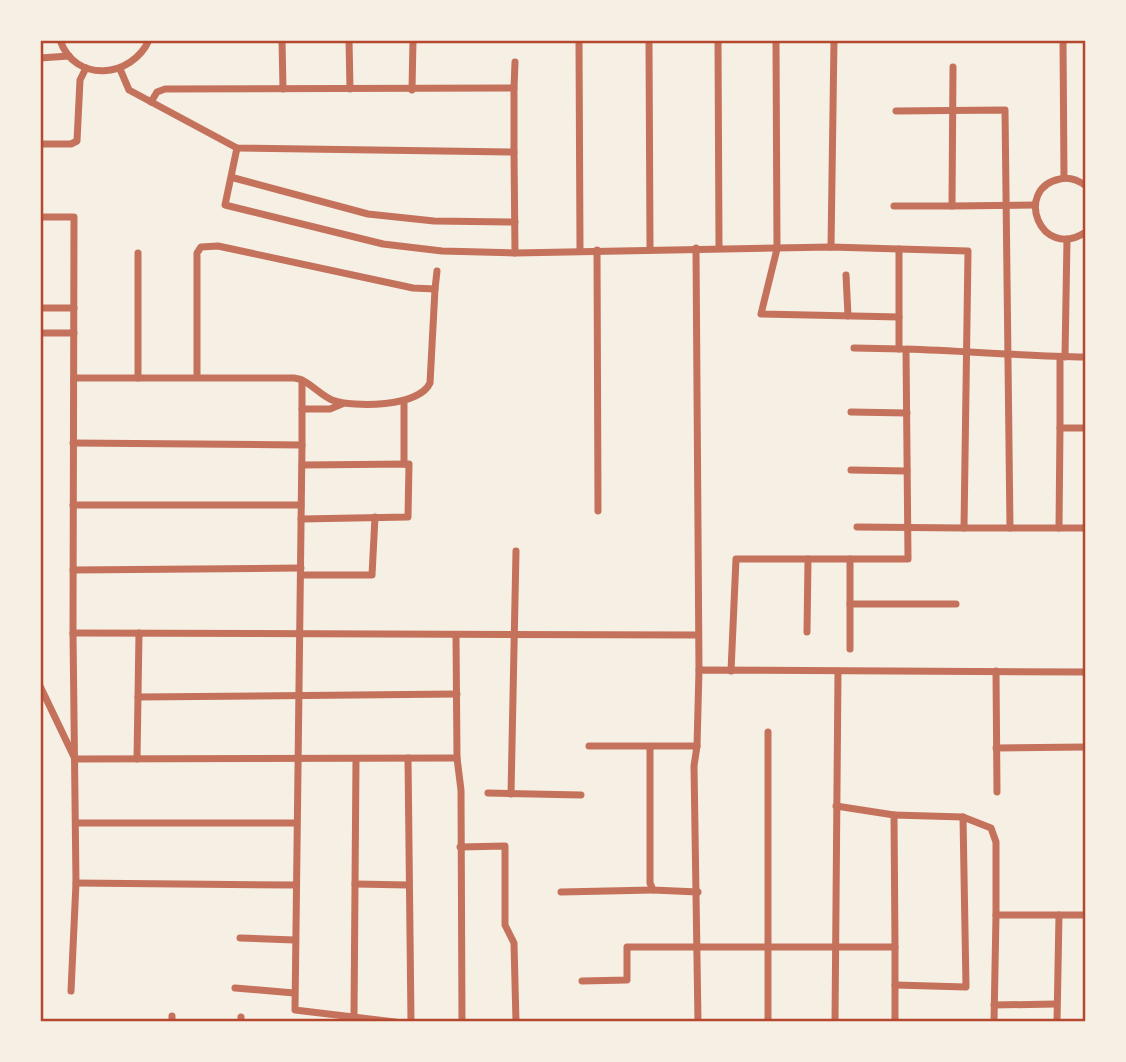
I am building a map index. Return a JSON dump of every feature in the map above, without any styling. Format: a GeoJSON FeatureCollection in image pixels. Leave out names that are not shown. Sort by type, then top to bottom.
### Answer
{"type":"FeatureCollection","features":[{"type":"Feature","properties":{"kind":"street"},"geometry":{"type":"LineString","coordinates":[[60,40],[69,57],[86,68],[108,71],[120,69],[137,59],[149,40]]}},
{"type":"Feature","properties":{"kind":"street"},"geometry":{"type":"LineString","coordinates":[[282,40],[283,89]]}},
{"type":"Feature","properties":{"kind":"street"},"geometry":{"type":"LineString","coordinates":[[349,40],[350,89]]}},
{"type":"Feature","properties":{"kind":"street"},"geometry":{"type":"LineString","coordinates":[[412,90],[413,40]]}},
{"type":"Feature","properties":{"kind":"street"},"geometry":{"type":"LineString","coordinates":[[579,40],[580,250]]}},
{"type":"Feature","properties":{"kind":"street"},"geometry":{"type":"LineString","coordinates":[[649,40],[650,248]]}},
{"type":"Feature","properties":{"kind":"street"},"geometry":{"type":"LineString","coordinates":[[718,40],[719,247]]}},
{"type":"Feature","properties":{"kind":"street"},"geometry":{"type":"LineString","coordinates":[[776,40],[777,248],[761,314],[899,317]]}},
{"type":"Feature","properties":{"kind":"street"},"geometry":{"type":"LineString","coordinates":[[831,247],[834,40]]}},
{"type":"Feature","properties":{"kind":"street"},"geometry":{"type":"LineString","coordinates":[[1063,40],[1064,178]]}},
{"type":"Feature","properties":{"kind":"street"},"geometry":{"type":"LineString","coordinates":[[40,58],[69,57]]}},
{"type":"Feature","properties":{"kind":"street"},"geometry":{"type":"LineString","coordinates":[[515,62],[515,253]]}},
{"type":"Feature","properties":{"kind":"street"},"geometry":{"type":"LineString","coordinates":[[40,144],[71,144],[77,141],[80,80],[86,68]]}},
{"type":"Feature","properties":{"kind":"street"},"geometry":{"type":"LineString","coordinates":[[952,206],[953,68]]}},
{"type":"Feature","properties":{"kind":"street"},"geometry":{"type":"LineString","coordinates":[[120,69],[128,90],[237,148],[514,152]]}},
{"type":"Feature","properties":{"kind":"street"},"geometry":{"type":"LineString","coordinates":[[151,102],[157,92],[164,89],[514,88]]}},
{"type":"Feature","properties":{"kind":"street"},"geometry":{"type":"LineString","coordinates":[[896,111],[1005,110],[1010,528]]}},
{"type":"Feature","properties":{"kind":"street"},"geometry":{"type":"LineString","coordinates":[[237,148],[233,178],[225,205],[383,244],[442,251],[515,253],[695,247],[968,251],[964,528]]}},
{"type":"Feature","properties":{"kind":"street"},"geometry":{"type":"LineString","coordinates":[[233,178],[368,214],[434,221],[515,222]]}},
{"type":"Feature","properties":{"kind":"street"},"geometry":{"type":"LineString","coordinates":[[1086,186],[1064,178],[1042,189],[1035,205],[1040,226],[1047,233],[1067,239],[1086,232]]}},
{"type":"Feature","properties":{"kind":"street"},"geometry":{"type":"LineString","coordinates":[[894,206],[1035,205]]}},
{"type":"Feature","properties":{"kind":"street"},"geometry":{"type":"LineString","coordinates":[[40,217],[74,217],[73,633],[76,883],[71,990]]}},
{"type":"Feature","properties":{"kind":"street"},"geometry":{"type":"LineString","coordinates":[[1059,528],[1067,239]]}},
{"type":"Feature","properties":{"kind":"street"},"geometry":{"type":"LineString","coordinates":[[197,377],[197,253],[201,247],[218,246],[378,282],[435,289]]}},
{"type":"Feature","properties":{"kind":"street"},"geometry":{"type":"LineString","coordinates":[[695,247],[699,670],[694,766],[698,1022]]}},
{"type":"Feature","properties":{"kind":"street"},"geometry":{"type":"LineString","coordinates":[[731,671],[736,559],[908,559],[907,413],[899,317],[899,249]]}},
{"type":"Feature","properties":{"kind":"street"},"geometry":{"type":"LineString","coordinates":[[597,250],[598,511]]}},
{"type":"Feature","properties":{"kind":"street"},"geometry":{"type":"LineString","coordinates":[[138,253],[138,378]]}},
{"type":"Feature","properties":{"kind":"street"},"geometry":{"type":"LineString","coordinates":[[74,378],[302,380],[325,396],[344,403],[404,402],[423,393],[430,383],[437,271]]}},
{"type":"Feature","properties":{"kind":"street"},"geometry":{"type":"LineString","coordinates":[[846,275],[848,316]]}},
{"type":"Feature","properties":{"kind":"street"},"geometry":{"type":"LineString","coordinates":[[40,308],[74,308]]}},
{"type":"Feature","properties":{"kind":"street"},"geometry":{"type":"LineString","coordinates":[[40,333],[74,333]]}},
{"type":"Feature","properties":{"kind":"street"},"geometry":{"type":"LineString","coordinates":[[853,348],[967,351],[1006,357],[1086,356]]}},
{"type":"Feature","properties":{"kind":"street"},"geometry":{"type":"LineString","coordinates":[[302,380],[295,1010],[395,1022]]}},
{"type":"Feature","properties":{"kind":"street"},"geometry":{"type":"LineString","coordinates":[[404,402],[404,464]]}},
{"type":"Feature","properties":{"kind":"street"},"geometry":{"type":"LineString","coordinates":[[302,409],[330,409],[344,403]]}},
{"type":"Feature","properties":{"kind":"street"},"geometry":{"type":"LineString","coordinates":[[851,412],[907,413]]}},
{"type":"Feature","properties":{"kind":"street"},"geometry":{"type":"LineString","coordinates":[[1060,428],[1086,428]]}},
{"type":"Feature","properties":{"kind":"street"},"geometry":{"type":"LineString","coordinates":[[73,443],[302,445]]}},
{"type":"Feature","properties":{"kind":"street"},"geometry":{"type":"LineString","coordinates":[[301,519],[408,517],[408,464],[302,465]]}},
{"type":"Feature","properties":{"kind":"street"},"geometry":{"type":"LineString","coordinates":[[851,470],[907,471]]}},
{"type":"Feature","properties":{"kind":"street"},"geometry":{"type":"LineString","coordinates":[[73,505],[302,505]]}},
{"type":"Feature","properties":{"kind":"street"},"geometry":{"type":"LineString","coordinates":[[73,570],[372,575],[375,517]]}},
{"type":"Feature","properties":{"kind":"street"},"geometry":{"type":"LineString","coordinates":[[857,527],[1086,528]]}},
{"type":"Feature","properties":{"kind":"street"},"geometry":{"type":"LineString","coordinates":[[511,793],[516,551]]}},
{"type":"Feature","properties":{"kind":"street"},"geometry":{"type":"LineString","coordinates":[[807,632],[808,559]]}},
{"type":"Feature","properties":{"kind":"street"},"geometry":{"type":"LineString","coordinates":[[849,559],[850,649]]}},
{"type":"Feature","properties":{"kind":"street"},"geometry":{"type":"LineString","coordinates":[[850,604],[956,604]]}},
{"type":"Feature","properties":{"kind":"street"},"geometry":{"type":"LineString","coordinates":[[73,633],[698,635]]}},
{"type":"Feature","properties":{"kind":"street"},"geometry":{"type":"LineString","coordinates":[[137,759],[139,633]]}},
{"type":"Feature","properties":{"kind":"street"},"geometry":{"type":"LineString","coordinates":[[456,635],[457,758],[461,790],[461,1022]]}},
{"type":"Feature","properties":{"kind":"street"},"geometry":{"type":"LineString","coordinates":[[699,670],[1086,672]]}},
{"type":"Feature","properties":{"kind":"street"},"geometry":{"type":"LineString","coordinates":[[835,1022],[838,671]]}},
{"type":"Feature","properties":{"kind":"street"},"geometry":{"type":"LineString","coordinates":[[996,671],[996,792]]}},
{"type":"Feature","properties":{"kind":"street"},"geometry":{"type":"LineString","coordinates":[[40,686],[75,759]]}},
{"type":"Feature","properties":{"kind":"street"},"geometry":{"type":"LineString","coordinates":[[138,697],[457,694]]}},
{"type":"Feature","properties":{"kind":"street"},"geometry":{"type":"LineString","coordinates":[[768,732],[768,1022]]}},
{"type":"Feature","properties":{"kind":"street"},"geometry":{"type":"LineString","coordinates":[[589,746],[697,746]]}},
{"type":"Feature","properties":{"kind":"street"},"geometry":{"type":"LineString","coordinates":[[650,747],[650,883],[653,890]]}},
{"type":"Feature","properties":{"kind":"street"},"geometry":{"type":"LineString","coordinates":[[996,748],[1086,747]]}},
{"type":"Feature","properties":{"kind":"street"},"geometry":{"type":"LineString","coordinates":[[408,758],[411,1022]]}},
{"type":"Feature","properties":{"kind":"street"},"geometry":{"type":"LineString","coordinates":[[75,759],[457,758]]}},
{"type":"Feature","properties":{"kind":"street"},"geometry":{"type":"LineString","coordinates":[[354,1016],[356,759]]}},
{"type":"Feature","properties":{"kind":"street"},"geometry":{"type":"LineString","coordinates":[[488,793],[581,795]]}},
{"type":"Feature","properties":{"kind":"street"},"geometry":{"type":"LineString","coordinates":[[836,807],[894,815],[963,817],[991,828],[996,842],[994,1022]]}},
{"type":"Feature","properties":{"kind":"street"},"geometry":{"type":"LineString","coordinates":[[894,815],[895,1022]]}},
{"type":"Feature","properties":{"kind":"street"},"geometry":{"type":"LineString","coordinates":[[895,985],[965,987],[963,817]]}},
{"type":"Feature","properties":{"kind":"street"},"geometry":{"type":"LineString","coordinates":[[76,823],[296,823]]}},
{"type":"Feature","properties":{"kind":"street"},"geometry":{"type":"LineString","coordinates":[[460,847],[505,846],[505,925],[514,943],[516,1022]]}},
{"type":"Feature","properties":{"kind":"street"},"geometry":{"type":"LineString","coordinates":[[76,883],[295,885]]}},
{"type":"Feature","properties":{"kind":"street"},"geometry":{"type":"LineString","coordinates":[[355,884],[408,885]]}},
{"type":"Feature","properties":{"kind":"street"},"geometry":{"type":"LineString","coordinates":[[561,892],[698,892]]}},
{"type":"Feature","properties":{"kind":"street"},"geometry":{"type":"LineString","coordinates":[[996,915],[1086,915]]}},
{"type":"Feature","properties":{"kind":"street"},"geometry":{"type":"LineString","coordinates":[[1057,1022],[1059,915]]}},
{"type":"Feature","properties":{"kind":"street"},"geometry":{"type":"LineString","coordinates":[[240,938],[294,940]]}},
{"type":"Feature","properties":{"kind":"street"},"geometry":{"type":"LineString","coordinates":[[582,981],[627,980],[627,947],[895,947]]}},
{"type":"Feature","properties":{"kind":"street"},"geometry":{"type":"LineString","coordinates":[[235,988],[294,993]]}},
{"type":"Feature","properties":{"kind":"street"},"geometry":{"type":"LineString","coordinates":[[995,1005],[1057,1004]]}}]}
